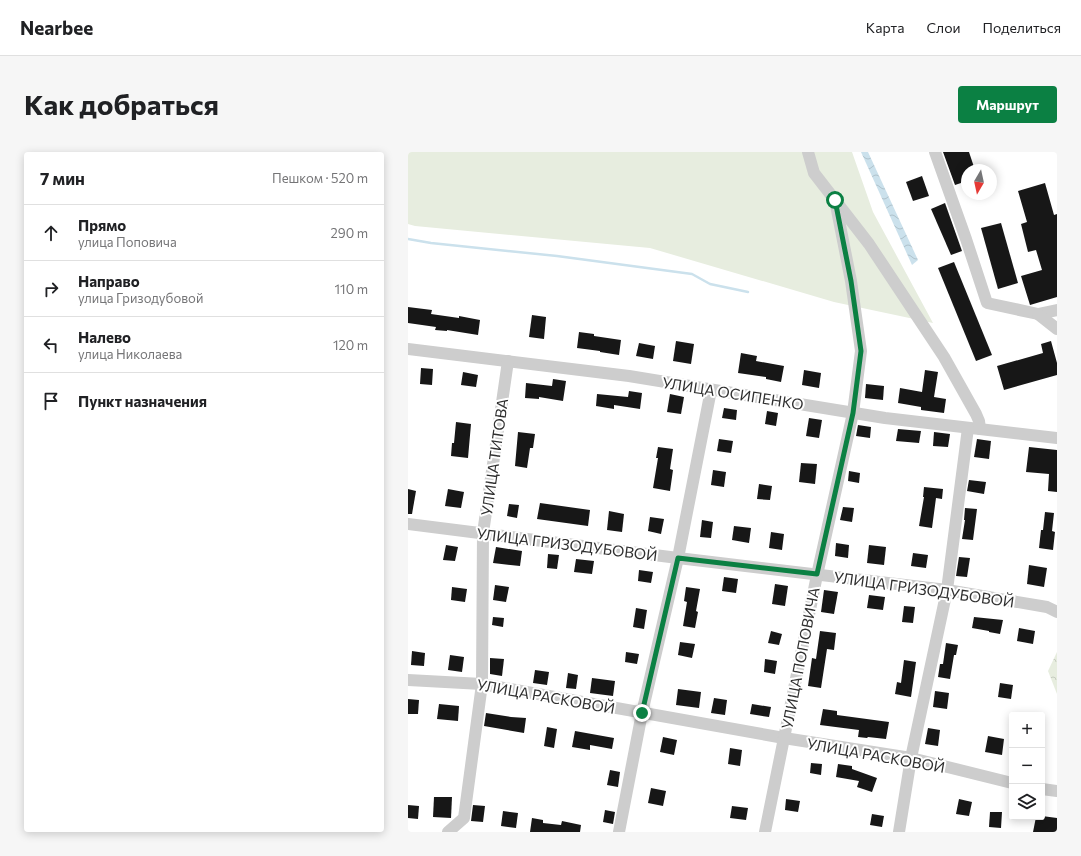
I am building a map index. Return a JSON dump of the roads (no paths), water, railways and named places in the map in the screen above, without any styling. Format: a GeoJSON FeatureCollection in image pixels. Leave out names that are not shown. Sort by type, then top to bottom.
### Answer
{"type":"FeatureCollection","features":[{"type":"Feature","properties":{"kind":"street"},"geometry":{"type":"LineString","coordinates":[[808,152],[814,173],[869,244],[944,357],[976,414],[978,421],[974,428],[947,590],[911,758],[899,832]]}},
{"type":"Feature","properties":{"kind":"street"},"geometry":{"type":"LineString","coordinates":[[935,152],[966,239],[986,303],[1038,314],[1057,310]]}},
{"type":"Feature","properties":{"kind":"street","name":"УЛИЦА ПОПОВИЧА"},"geometry":{"type":"LineString","coordinates":[[765,832],[817,574],[853,413],[861,351],[851,281],[835,200]]}},
{"type":"Feature","properties":{"kind":"street"},"geometry":{"type":"LineString","coordinates":[[1038,314],[1057,329]]}},
{"type":"Feature","properties":{"kind":"street","name":"УЛИЦА ОСИПЕНКО"},"geometry":{"type":"LineString","coordinates":[[408,349],[629,376],[885,418],[1057,438]]}},
{"type":"Feature","properties":{"kind":"street","name":"УЛИЦА ТИТОВА"},"geometry":{"type":"LineString","coordinates":[[448,832],[464,818],[482,684],[483,533],[508,361]]}},
{"type":"Feature","properties":{"kind":"street"},"geometry":{"type":"LineString","coordinates":[[619,832],[642,713],[678,558],[711,390]]}},
{"type":"Feature","properties":{"kind":"street","name":"УЛИЦА ГРИЗОДУБОВОЙ"},"geometry":{"type":"LineString","coordinates":[[408,524],[947,590],[1047,607],[1057,612]]}},
{"type":"Feature","properties":{"kind":"street","name":"УЛИЦА РАСКОВОЙ"},"geometry":{"type":"LineString","coordinates":[[408,680],[482,684],[784,738],[911,758],[1009,782]]}},
{"type":"Feature","properties":{"kind":"street"},"geometry":{"type":"LineString","coordinates":[[1045,789],[1057,791]]}},
{"type":"Feature","properties":{"kind":"water"},"geometry":{"type":"Polygon","coordinates":[[[861,152],[868,152],[918,260],[912,265],[861,152]]]}},
{"type":"Feature","properties":{"kind":"waterway"},"geometry":{"type":"LineString","coordinates":[[408,239],[431,243],[557,256],[692,274],[710,284],[748,292]]}}]}
